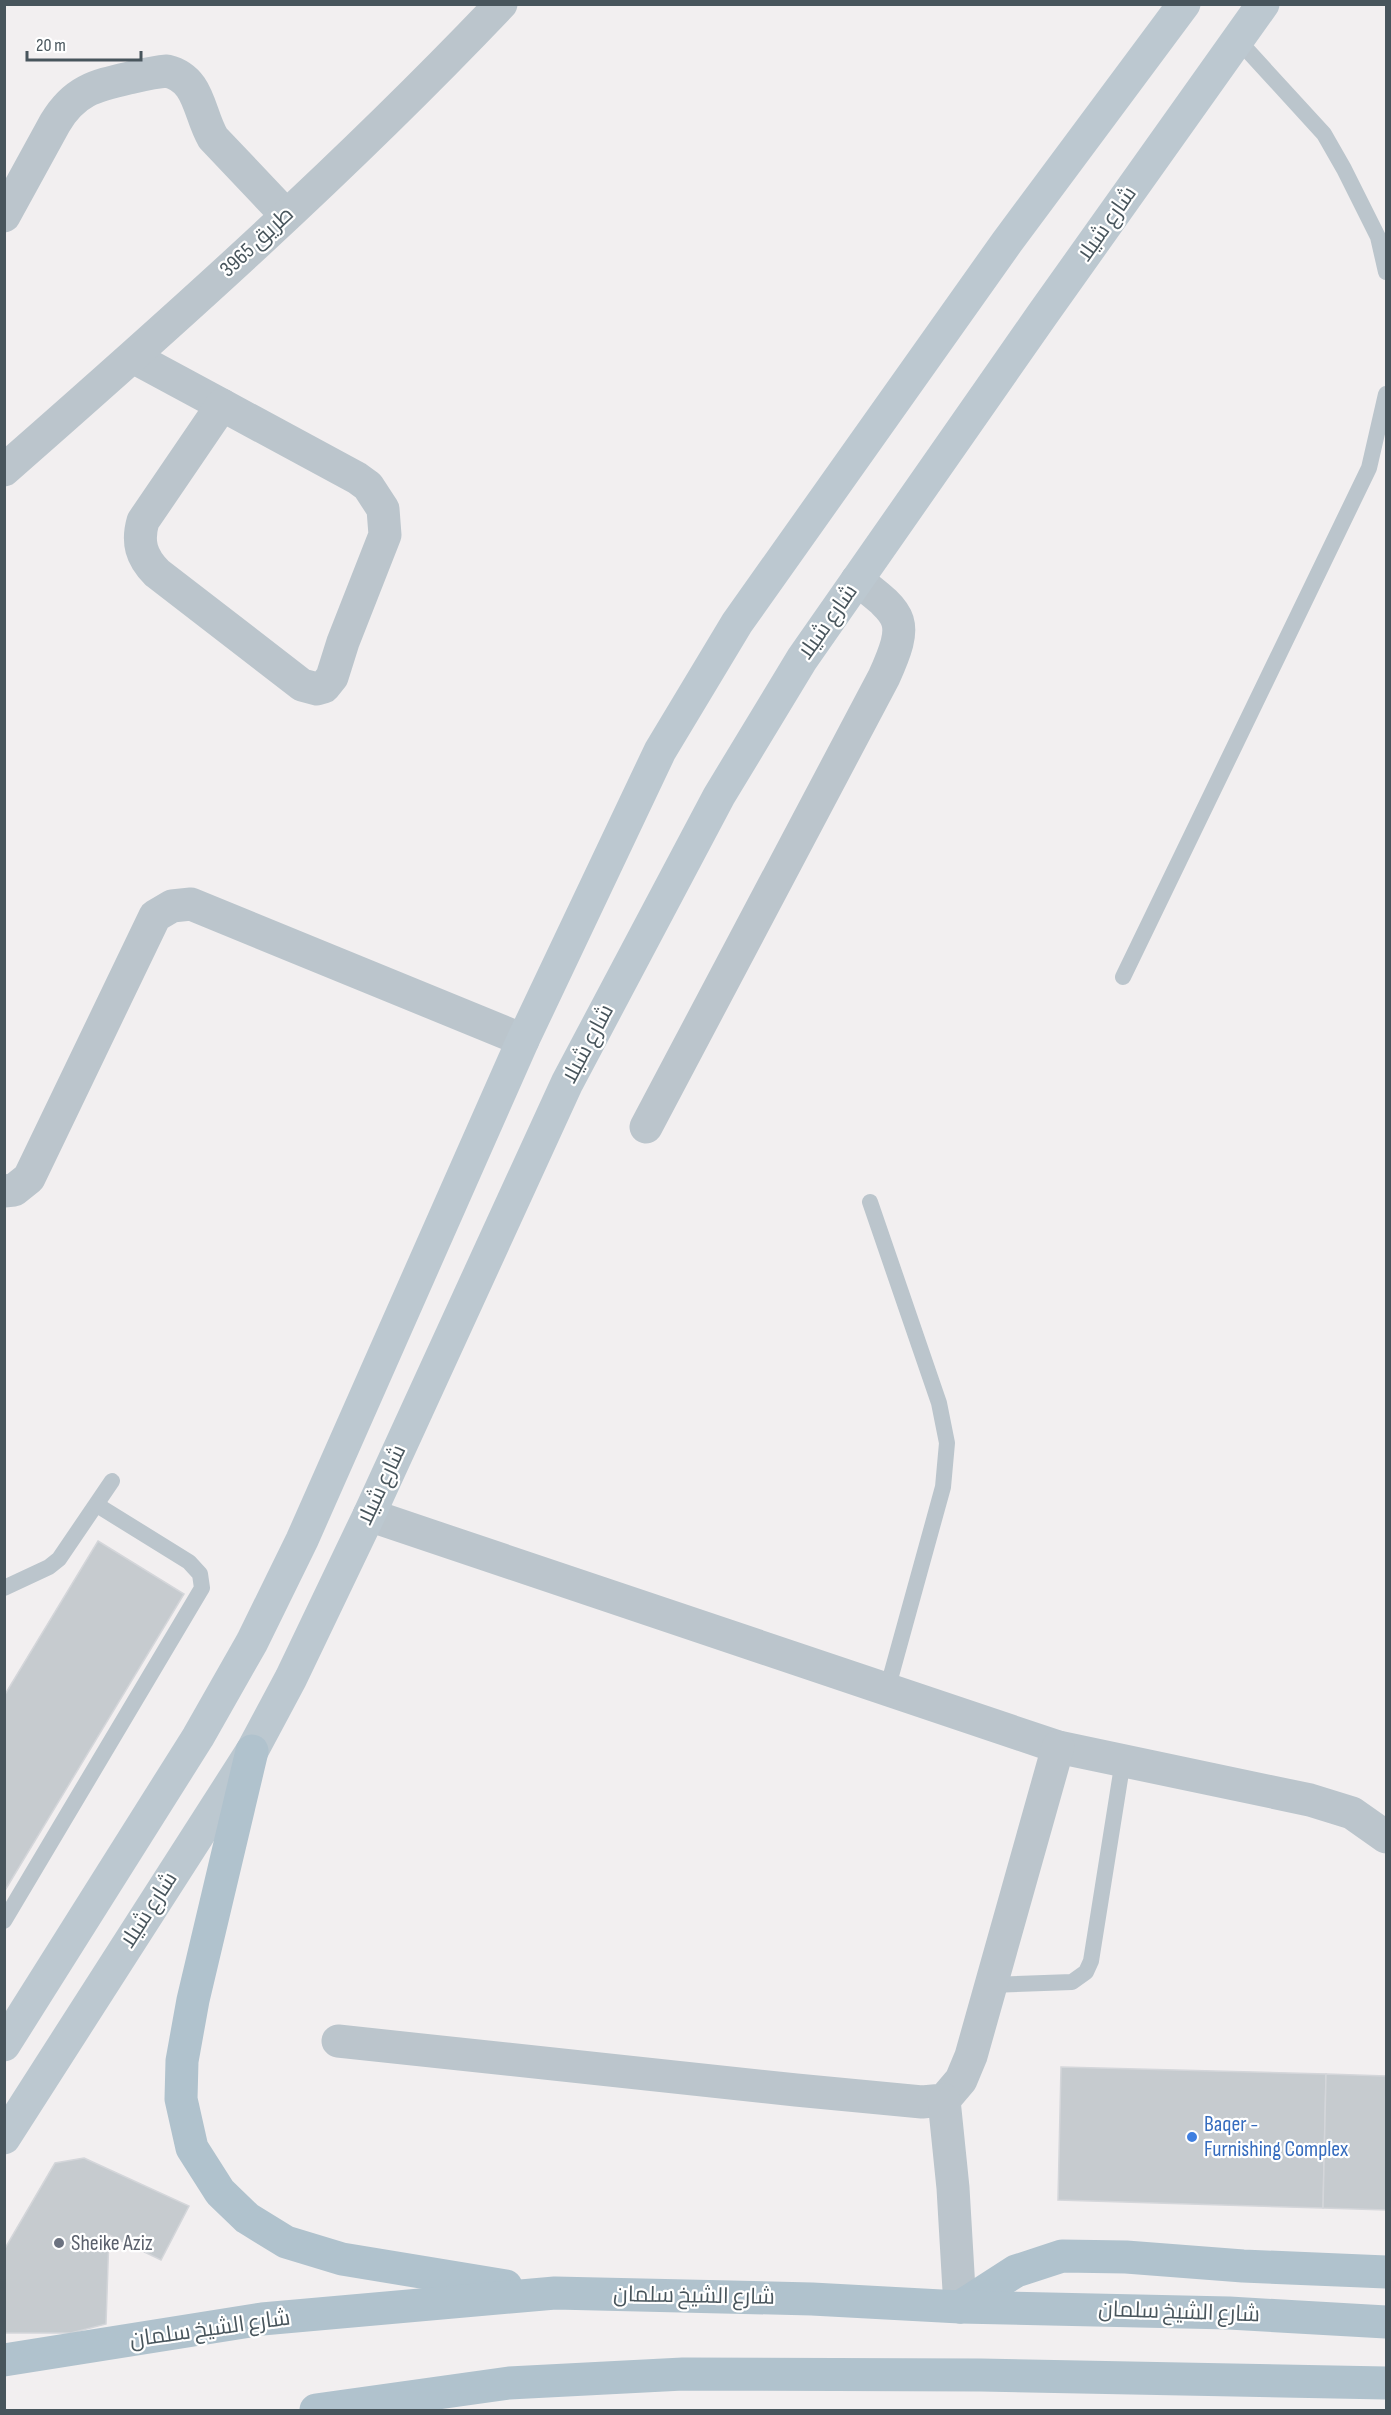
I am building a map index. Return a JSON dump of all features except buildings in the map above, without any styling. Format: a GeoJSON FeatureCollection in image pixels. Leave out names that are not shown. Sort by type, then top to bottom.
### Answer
{"type":"FeatureCollection","features":[{"type":"Feature","properties":{"kind":"main road"},"geometry":{"type":"LineString","coordinates":[[4,2045],[13,2021],[198,1737],[252,1642],[302,1540],[523,1040],[660,751],[737,623],[1007,242],[1185,4]]}},
{"type":"Feature","properties":{"kind":"main road","name":"شارع شيلا"},"geometry":{"type":"LineString","coordinates":[[4,2138],[252,1751],[291,1678],[369,1515],[567,1083],[720,795],[802,659],[1263,4]]}},
{"type":"Feature","properties":{"kind":"main road"},"geometry":{"type":"LineString","coordinates":[[252,1751],[193,2000],[182,2061],[181,2099],[192,2148],[220,2192],[247,2218],[286,2242],[342,2259],[555,2293]]}},
{"type":"Feature","properties":{"kind":"main road"},"geometry":{"type":"LineString","coordinates":[[960,2307],[1016,2271],[1062,2256],[1125,2257],[1243,2266],[1386,2272]]}},
{"type":"Feature","properties":{"kind":"main road","name":"شارع الشيخ سلمان"},"geometry":{"type":"LineString","coordinates":[[4,2360],[262,2319],[555,2293],[812,2299],[960,2307],[1229,2313],[1386,2322]]}},
{"type":"Feature","properties":{"kind":"main road"},"geometry":{"type":"LineString","coordinates":[[316,2410],[509,2383],[683,2374],[981,2375],[1386,2383]]}},
{"type":"Feature","properties":{"kind":"street","name":"طريق 3965"},"geometry":{"type":"LineString","coordinates":[[4,470],[133,357],[364,144],[501,4]]}},
{"type":"Feature","properties":{"kind":"street"},"geometry":{"type":"LineString","coordinates":[[4,216],[63,109],[74,98],[88,89],[103,84],[167,71],[177,74],[192,86],[205,124],[213,138],[286,215]]}},
{"type":"Feature","properties":{"kind":"street"},"geometry":{"type":"LineString","coordinates":[[133,357],[222,405],[357,478],[368,486],[383,509],[386,528],[382,548],[343,642],[332,677],[324,687],[309,688],[302,685],[156,573],[143,555],[140,544],[143,521],[222,405]]}},
{"type":"Feature","properties":{"kind":"street"},"geometry":{"type":"LineString","coordinates":[[646,1126],[899,645],[898,618],[887,602],[857,580]]}},
{"type":"Feature","properties":{"kind":"street"},"geometry":{"type":"LineString","coordinates":[[4,1191],[14,1190],[29,1178],[156,916],[172,906],[191,904],[523,1040]]}},
{"type":"Feature","properties":{"kind":"street"},"geometry":{"type":"LineString","coordinates":[[369,1515],[1058,1747],[1310,1800],[1352,1814],[1386,1837]]}},
{"type":"Feature","properties":{"kind":"street"},"geometry":{"type":"LineString","coordinates":[[338,2041],[808,2091],[922,2102],[944,2100],[961,2080],[967,2064],[1058,1747]]}},
{"type":"Feature","properties":{"kind":"street"},"geometry":{"type":"LineString","coordinates":[[944,2100],[953,2188],[960,2307]]}},
{"type":"Feature","properties":{"kind":"lane"},"geometry":{"type":"LineString","coordinates":[[1238,40],[1324,134],[1382,231],[1386,272]]}},
{"type":"Feature","properties":{"kind":"lane"},"geometry":{"type":"LineString","coordinates":[[1123,977],[1369,468],[1386,394]]}},
{"type":"Feature","properties":{"kind":"lane"},"geometry":{"type":"LineString","coordinates":[[870,1202],[939,1403],[947,1443],[943,1487],[887,1690]]}},
{"type":"Feature","properties":{"kind":"lane"},"geometry":{"type":"LineString","coordinates":[[4,1588],[49,1567],[59,1559],[112,1481]]}},
{"type":"Feature","properties":{"kind":"lane"},"geometry":{"type":"LineString","coordinates":[[4,1921],[202,1588],[200,1574],[189,1563],[97,1505]]}},
{"type":"Feature","properties":{"kind":"lane"},"geometry":{"type":"LineString","coordinates":[[991,1985],[1072,1982],[1086,1972],[1091,1961],[1123,1760]]}},
{"type":"Feature","properties":{"kind":"place","name":"Baqer - Furnishing Complex"},"geometry":{"type":"Point","coordinates":[1192,2137]}},
{"type":"Feature","properties":{"kind":"place","name":"Sheike Aziz"},"geometry":{"type":"Point","coordinates":[59,2243]}}]}
